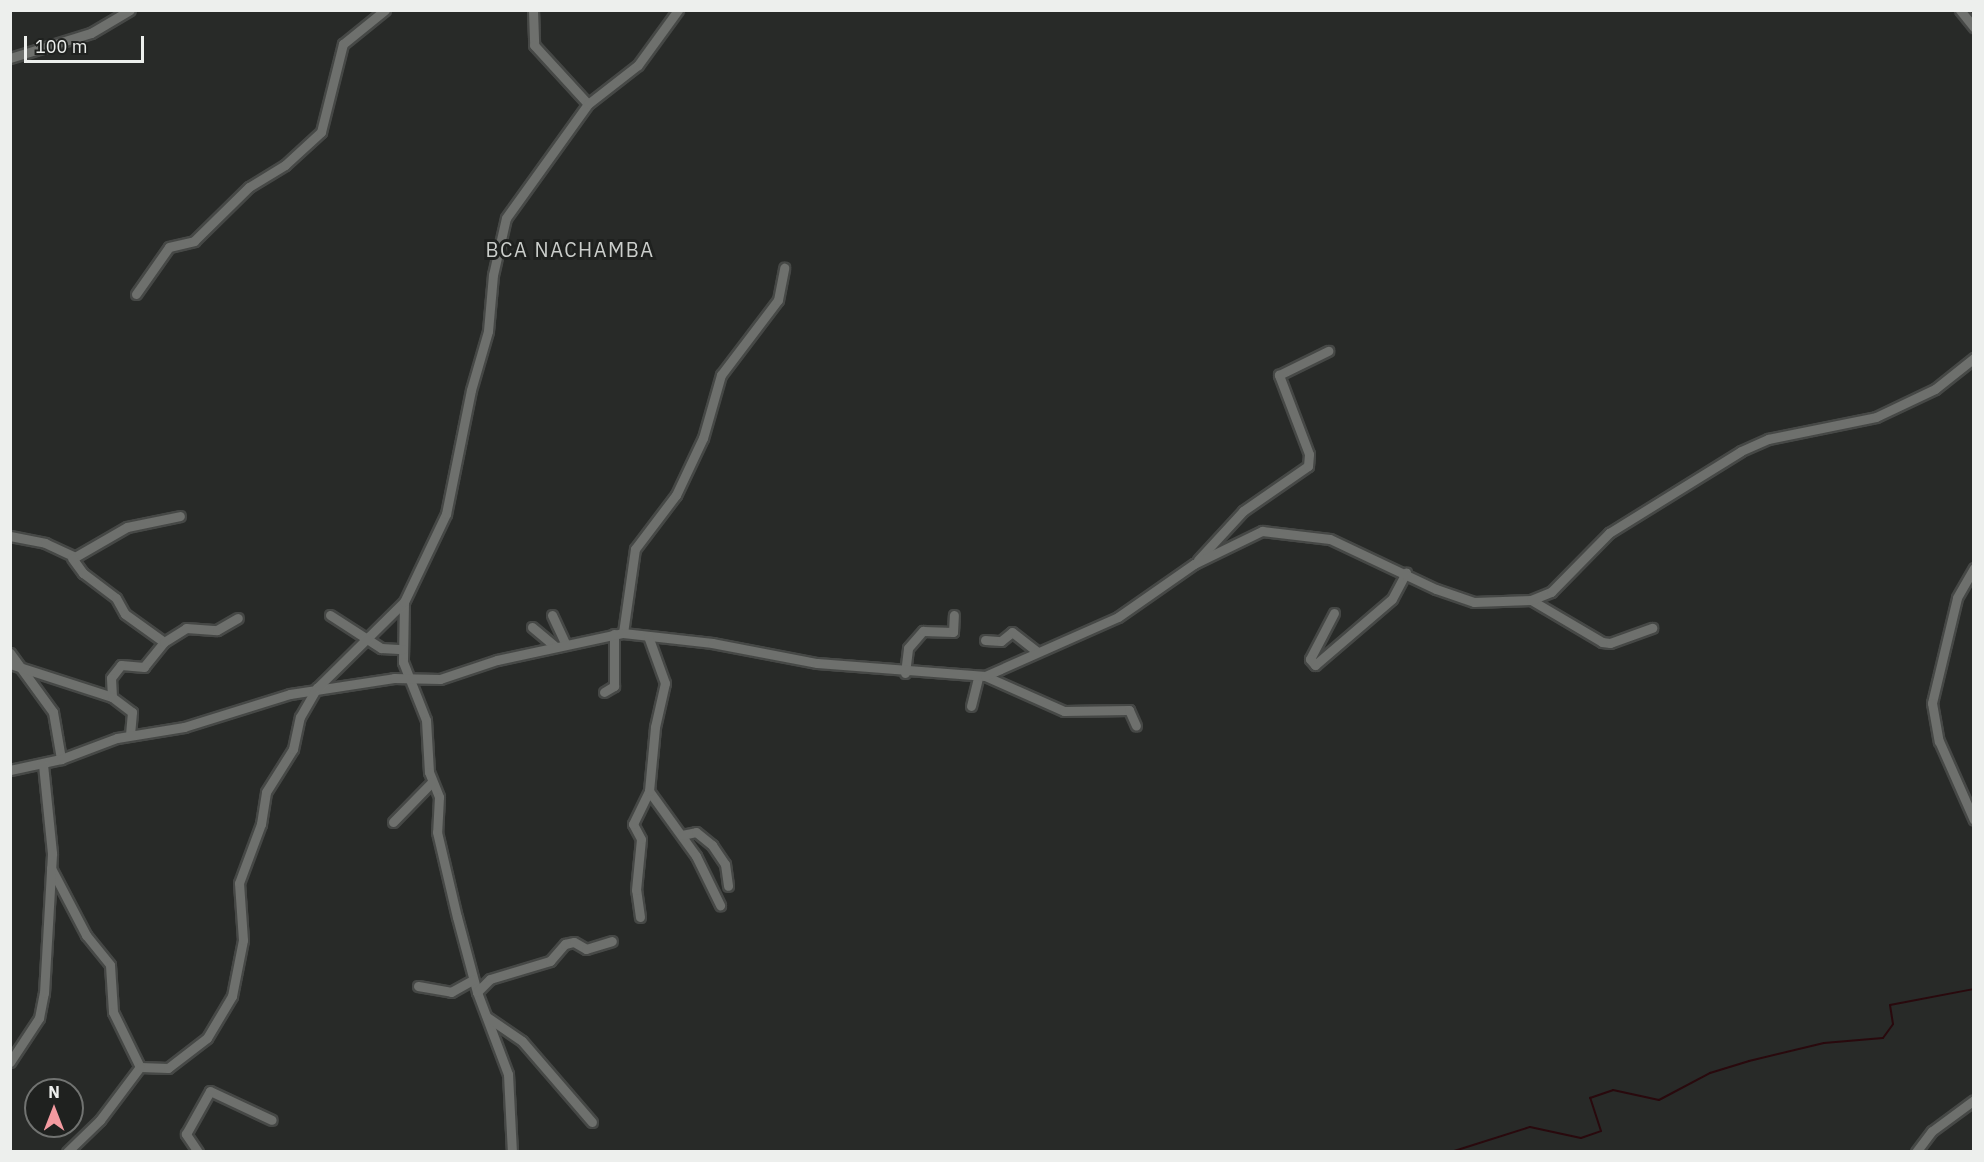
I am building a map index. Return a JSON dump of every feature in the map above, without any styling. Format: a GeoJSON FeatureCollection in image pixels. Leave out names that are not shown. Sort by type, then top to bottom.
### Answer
{"type":"FeatureCollection","features":[{"type":"Feature","properties":{"kind":"street"},"geometry":{"type":"LineString","coordinates":[[10,58],[91,33],[130,10]]}},
{"type":"Feature","properties":{"kind":"street"},"geometry":{"type":"LineString","coordinates":[[136,294],[169,247],[194,242],[249,187],[285,165],[321,132],[343,44],[385,10]]}},
{"type":"Feature","properties":{"kind":"street"},"geometry":{"type":"LineString","coordinates":[[532,10],[534,45],[588,104]]}},
{"type":"Feature","properties":{"kind":"street"},"geometry":{"type":"LineString","coordinates":[[140,1067],[168,1068],[207,1038],[223,1019],[243,940],[239,883],[261,824],[266,792],[290,755],[300,717],[318,688],[404,602],[446,514],[471,390],[488,331],[493,276],[506,218],[588,104],[638,65],[678,10]]}},
{"type":"Feature","properties":{"kind":"street"},"geometry":{"type":"LineString","coordinates":[[1960,10],[1974,27]]}},
{"type":"Feature","properties":{"kind":"street"},"geometry":{"type":"LineString","coordinates":[[604,692],[614,686],[619,634],[635,549],[676,495],[703,438],[721,375],[778,300],[784,268]]}},
{"type":"Feature","properties":{"kind":"street"},"geometry":{"type":"LineString","coordinates":[[971,706],[981,677],[1136,608],[1194,564],[1237,517],[1308,466],[1309,454],[1279,375],[1328,351]]}},
{"type":"Feature","properties":{"kind":"street"},"geometry":{"type":"LineString","coordinates":[[1194,564],[1270,531],[1330,539],[1474,602],[1531,600],[1551,592],[1609,533],[1741,451],[1768,439],[1876,417],[1935,388],[1974,358]]}},
{"type":"Feature","properties":{"kind":"street"},"geometry":{"type":"LineString","coordinates":[[72,558],[135,524],[180,516]]}},
{"type":"Feature","properties":{"kind":"street"},"geometry":{"type":"LineString","coordinates":[[10,536],[45,543],[72,558],[83,573],[116,598],[125,614],[164,642]]}},
{"type":"Feature","properties":{"kind":"street"},"geometry":{"type":"LineString","coordinates":[[1974,568],[1957,598],[1935,691],[1933,716],[1974,820]]}},
{"type":"Feature","properties":{"kind":"street"},"geometry":{"type":"LineString","coordinates":[[1335,613],[1310,659],[1315,665],[1401,591],[1406,573]]}},
{"type":"Feature","properties":{"kind":"street"},"geometry":{"type":"LineString","coordinates":[[1957,598],[1974,582]]}},
{"type":"Feature","properties":{"kind":"street"},"geometry":{"type":"LineString","coordinates":[[1531,600],[1602,642],[1610,643],[1652,628]]}},
{"type":"Feature","properties":{"kind":"street"},"geometry":{"type":"LineString","coordinates":[[404,602],[404,649],[410,678],[426,720],[432,782],[439,797],[438,838],[477,992],[508,1074],[512,1152]]}},
{"type":"Feature","properties":{"kind":"street"},"geometry":{"type":"LineString","coordinates":[[330,615],[381,648],[404,649]]}},
{"type":"Feature","properties":{"kind":"street"},"geometry":{"type":"LineString","coordinates":[[552,615],[560,645]]}},
{"type":"Feature","properties":{"kind":"street"},"geometry":{"type":"LineString","coordinates":[[905,673],[908,648],[923,631],[953,632],[954,615]]}},
{"type":"Feature","properties":{"kind":"street"},"geometry":{"type":"LineString","coordinates":[[112,697],[111,678],[121,665],[144,667],[164,642],[186,628],[217,630],[238,618]]}},
{"type":"Feature","properties":{"kind":"street"},"geometry":{"type":"LineString","coordinates":[[532,627],[560,645]]}},
{"type":"Feature","properties":{"kind":"street"},"geometry":{"type":"LineString","coordinates":[[985,640],[1001,641],[1012,632],[1036,651]]}},
{"type":"Feature","properties":{"kind":"street"},"geometry":{"type":"LineString","coordinates":[[10,770],[61,759],[130,735],[184,727],[318,688],[410,678],[440,680],[560,645],[619,634],[648,636],[905,673],[981,677],[1064,711],[1129,710],[1136,726]]}},
{"type":"Feature","properties":{"kind":"street"},"geometry":{"type":"LineString","coordinates":[[640,917],[636,890],[641,839],[633,824],[650,791],[654,734],[665,683],[648,636]]}},
{"type":"Feature","properties":{"kind":"street"},"geometry":{"type":"LineString","coordinates":[[10,653],[14,664],[53,712],[61,759]]}},
{"type":"Feature","properties":{"kind":"street"},"geometry":{"type":"LineString","coordinates":[[14,664],[112,697],[132,712],[130,735]]}},
{"type":"Feature","properties":{"kind":"street"},"geometry":{"type":"LineString","coordinates":[[10,1062],[41,1010],[52,824],[43,764]]}},
{"type":"Feature","properties":{"kind":"street"},"geometry":{"type":"LineString","coordinates":[[393,822],[432,782]]}},
{"type":"Feature","properties":{"kind":"street"},"geometry":{"type":"LineString","coordinates":[[650,791],[682,835],[720,905]]}},
{"type":"Feature","properties":{"kind":"street"},"geometry":{"type":"LineString","coordinates":[[682,835],[696,832],[712,845],[725,864],[729,886]]}},
{"type":"Feature","properties":{"kind":"street"},"geometry":{"type":"LineString","coordinates":[[51,868],[86,935],[110,965],[113,1012],[140,1067]]}},
{"type":"Feature","properties":{"kind":"street"},"geometry":{"type":"LineString","coordinates":[[477,992],[490,979],[550,961],[565,944],[573,942],[586,949],[612,941]]}},
{"type":"Feature","properties":{"kind":"street"},"geometry":{"type":"LineString","coordinates":[[418,986],[451,992],[474,980]]}},
{"type":"Feature","properties":{"kind":"street"},"geometry":{"type":"LineString","coordinates":[[485,1016],[522,1041],[592,1122]]}},
{"type":"Feature","properties":{"kind":"street"},"geometry":{"type":"LineString","coordinates":[[67,1152],[100,1120],[140,1067]]}},
{"type":"Feature","properties":{"kind":"street"},"geometry":{"type":"LineString","coordinates":[[198,1152],[186,1134],[210,1091],[272,1120]]}},
{"type":"Feature","properties":{"kind":"street"},"geometry":{"type":"LineString","coordinates":[[1916,1152],[1932,1131],[1974,1100]]}},
{"type":"Feature","properties":{"kind":"waterway"},"geometry":{"type":"LineString","coordinates":[[1451,1152],[1530,1127],[1581,1138],[1601,1131],[1590,1098],[1613,1090],[1659,1100],[1710,1073],[1749,1061],[1824,1043],[1883,1038],[1893,1024],[1890,1005],[1974,989]]}},
{"type":"Feature","properties":{"kind":"district","name":"BCA NACHAMBA"},"geometry":{"type":"Point","coordinates":[570,249]}}]}
